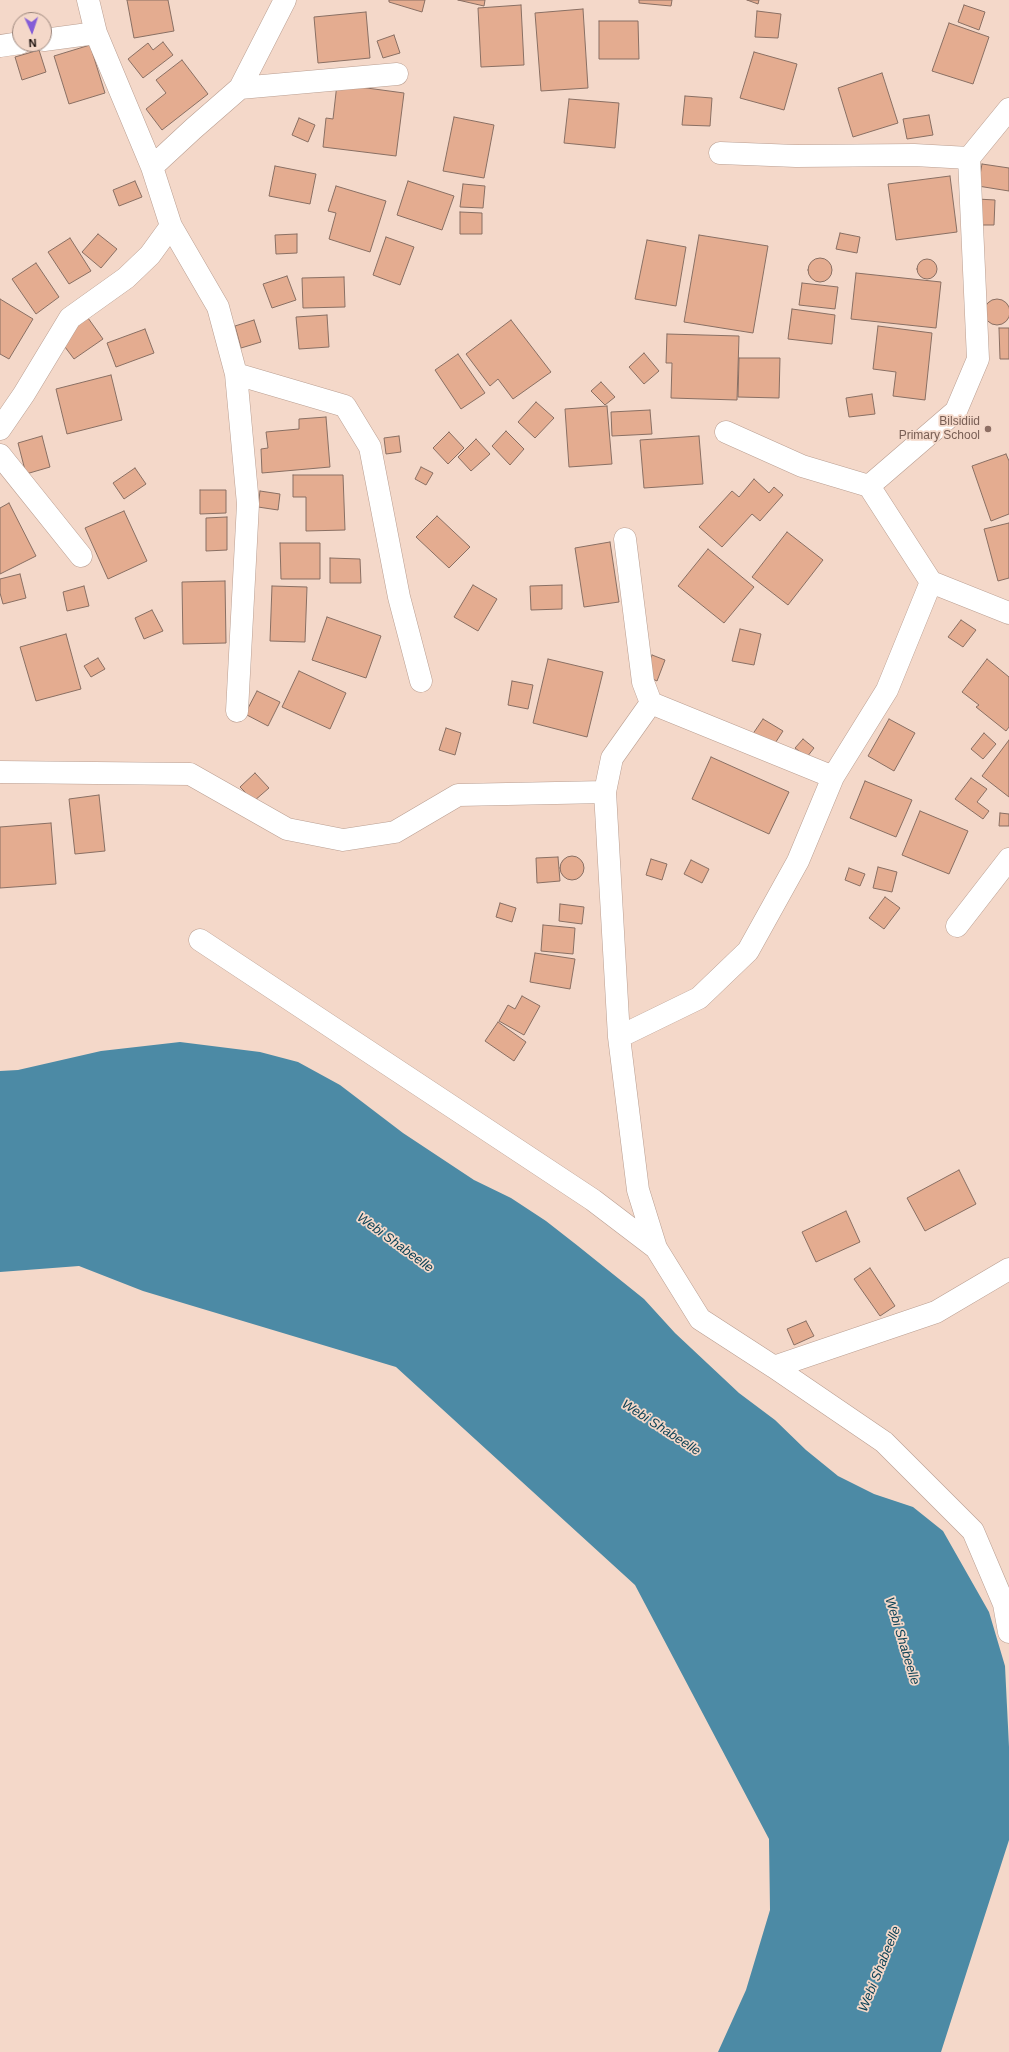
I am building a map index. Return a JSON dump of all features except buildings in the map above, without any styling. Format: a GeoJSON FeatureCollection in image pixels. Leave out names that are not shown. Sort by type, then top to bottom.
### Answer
{"type":"FeatureCollection","features":[{"type":"Feature","properties":{"kind":"street"},"geometry":{"type":"LineString","coordinates":[[88,0],[96,33],[152,167],[171,226],[218,307],[236,374],[248,504],[237,711]]}},
{"type":"Feature","properties":{"kind":"street"},"geometry":{"type":"LineString","coordinates":[[152,167],[240,88],[285,0]]}},
{"type":"Feature","properties":{"kind":"street"},"geometry":{"type":"LineString","coordinates":[[52,39],[96,33]]}},
{"type":"Feature","properties":{"kind":"street"},"geometry":{"type":"LineString","coordinates":[[0,46],[12,44]]}},
{"type":"Feature","properties":{"kind":"street"},"geometry":{"type":"LineString","coordinates":[[240,88],[397,74]]}},
{"type":"Feature","properties":{"kind":"street"},"geometry":{"type":"LineString","coordinates":[[869,486],[956,411],[978,359],[969,158],[1009,109]]}},
{"type":"Feature","properties":{"kind":"street"},"geometry":{"type":"LineString","coordinates":[[720,153],[796,156],[914,155],[969,158]]}},
{"type":"Feature","properties":{"kind":"street"},"geometry":{"type":"LineString","coordinates":[[0,429],[24,394],[70,318],[126,278],[150,255],[171,226]]}},
{"type":"Feature","properties":{"kind":"street"},"geometry":{"type":"LineString","coordinates":[[236,374],[345,406],[370,447],[399,597],[421,680]]}},
{"type":"Feature","properties":{"kind":"street"},"geometry":{"type":"LineString","coordinates":[[726,432],[802,466],[869,486],[931,582],[1009,613]]}},
{"type":"Feature","properties":{"kind":"street"},"geometry":{"type":"LineString","coordinates":[[0,455],[81,556]]}},
{"type":"Feature","properties":{"kind":"street"},"geometry":{"type":"LineString","coordinates":[[624,539],[643,682],[651,703],[833,777]]}},
{"type":"Feature","properties":{"kind":"street"},"geometry":{"type":"LineString","coordinates":[[619,1037],[699,998],[748,951],[798,861],[833,777],[887,690],[931,582]]}},
{"type":"Feature","properties":{"kind":"street"},"geometry":{"type":"LineString","coordinates":[[651,703],[612,758],[604,792],[619,1037],[638,1190],[656,1248],[700,1319],[774,1367],[884,1442],[973,1531],[1004,1604],[1009,1632]]}},
{"type":"Feature","properties":{"kind":"street"},"geometry":{"type":"LineString","coordinates":[[0,772],[190,774],[287,829],[343,840],[395,832],[458,795],[604,792]]}},
{"type":"Feature","properties":{"kind":"street"},"geometry":{"type":"LineString","coordinates":[[957,926],[1009,859]]}},
{"type":"Feature","properties":{"kind":"street"},"geometry":{"type":"LineString","coordinates":[[200,940],[593,1200],[656,1248]]}},
{"type":"Feature","properties":{"kind":"street"},"geometry":{"type":"LineString","coordinates":[[774,1367],[936,1312],[1009,1269]]}},
{"type":"Feature","properties":{"kind":"water","name":"Webi Shabeelle"},"geometry":{"type":"Polygon","coordinates":[[[180,1042],[260,1052],[298,1062],[340,1085],[403,1133],[474,1180],[511,1198],[546,1221],[578,1246],[644,1299],[675,1333],[739,1393],[775,1420],[806,1450],[838,1476],[874,1494],[913,1507],[943,1531],[989,1612],[1005,1666],[1009,1747],[1009,1840],[941,2052],[718,2052],[746,1990],[770,1910],[769,1839],[635,1585],[396,1367],[143,1291],[79,1266],[0,1272],[0,1071],[18,1070],[101,1051],[180,1042]]]}},
{"type":"Feature","properties":{"kind":"place","name":"Bilsidiid Primary School"},"geometry":{"type":"Point","coordinates":[988,429]}}]}
